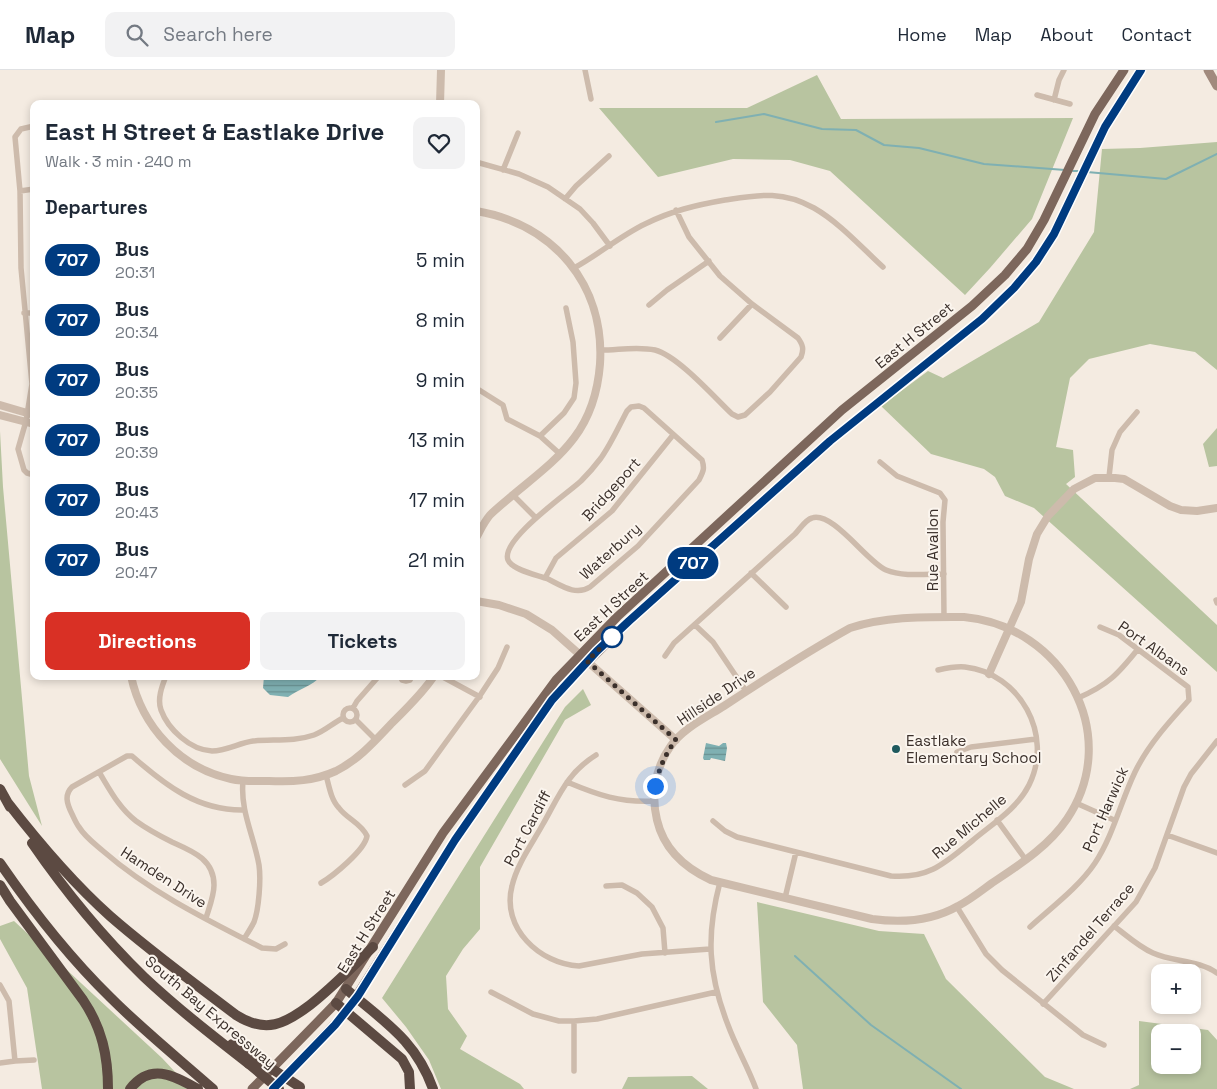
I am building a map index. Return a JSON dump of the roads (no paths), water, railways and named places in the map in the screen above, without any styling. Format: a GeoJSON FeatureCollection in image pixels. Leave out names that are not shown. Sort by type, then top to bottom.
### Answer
{"type":"FeatureCollection","features":[{"type":"Feature","properties":{"kind":"highway","name":"South Bay Expressway"},"geometry":{"type":"LineString","coordinates":[[0,789],[48,865],[93,923],[143,976],[193,1020],[252,1061],[280,1089]]}},
{"type":"Feature","properties":{"kind":"highway"},"geometry":{"type":"LineString","coordinates":[[8,803],[50,855],[109,915],[156,954],[246,1021],[270,1025],[292,1019],[338,983],[373,947]]}},
{"type":"Feature","properties":{"kind":"highway"},"geometry":{"type":"LineString","coordinates":[[0,863],[50,932],[95,982],[132,1018],[213,1089]]}},
{"type":"Feature","properties":{"kind":"highway"},"geometry":{"type":"LineString","coordinates":[[0,885],[93,1016],[106,1051],[108,1089]]}},
{"type":"Feature","properties":{"kind":"highway"},"geometry":{"type":"LineString","coordinates":[[346,989],[395,1029],[407,1042],[422,1064],[433,1089]]}},
{"type":"Feature","properties":{"kind":"highway"},"geometry":{"type":"LineString","coordinates":[[336,1003],[402,1059],[409,1072],[410,1089]]}},
{"type":"Feature","properties":{"kind":"highway"},"geometry":{"type":"LineString","coordinates":[[252,1061],[302,1088]]}},
{"type":"Feature","properties":{"kind":"highway"},"geometry":{"type":"LineString","coordinates":[[130,1089],[141,1078],[160,1073],[175,1076],[198,1089]]}},
{"type":"Feature","properties":{"kind":"main road","name":"East H Street"},"geometry":{"type":"LineString","coordinates":[[252,1089],[336,1003],[444,832],[556,680],[580,654],[617,617],[842,410],[972,306],[1005,275],[1027,249],[1044,220],[1095,114],[1124,70]]}},
{"type":"Feature","properties":{"kind":"main road","name":"East H Street"},"geometry":{"type":"LineString","coordinates":[[273,1089],[347,1011],[455,840],[552,700],[587,661],[830,441],[982,319],[1014,288],[1036,262],[1054,234],[1105,127],[1141,70]]}},
{"type":"Feature","properties":{"kind":"main road"},"geometry":{"type":"LineString","coordinates":[[1208,70],[1217,86]]}},
{"type":"Feature","properties":{"kind":"street"},"geometry":{"type":"LineString","coordinates":[[440,100],[441,70]]}},
{"type":"Feature","properties":{"kind":"street"},"geometry":{"type":"LineString","coordinates":[[585,70],[591,99]]}},
{"type":"Feature","properties":{"kind":"street"},"geometry":{"type":"LineString","coordinates":[[1054,100],[1059,80],[1064,70]]}},
{"type":"Feature","properties":{"kind":"street"},"geometry":{"type":"LineString","coordinates":[[1037,95],[1070,104]]}},
{"type":"Feature","properties":{"kind":"street"},"geometry":{"type":"LineString","coordinates":[[30,127],[21,129],[15,137],[20,191],[21,268],[24,313],[30,360]]}},
{"type":"Feature","properties":{"kind":"street"},"geometry":{"type":"LineString","coordinates":[[503,170],[518,133]]}},
{"type":"Feature","properties":{"kind":"street"},"geometry":{"type":"LineString","coordinates":[[565,199],[576,186],[609,156]]}},
{"type":"Feature","properties":{"kind":"street"},"geometry":{"type":"LineString","coordinates":[[480,163],[543,184],[580,208],[610,246]]}},
{"type":"Feature","properties":{"kind":"street"},"geometry":{"type":"LineString","coordinates":[[20,191],[30,190]]}},
{"type":"Feature","properties":{"kind":"street"},"geometry":{"type":"LineString","coordinates":[[574,268],[643,225],[676,210],[749,195],[772,195],[789,198],[813,207],[829,218],[883,267]]}},
{"type":"Feature","properties":{"kind":"street"},"geometry":{"type":"LineString","coordinates":[[601,350],[645,349],[664,354],[686,370],[732,414],[738,416],[745,415],[770,392],[803,352],[802,344],[798,338],[752,304],[725,281],[689,237],[676,210]]}},
{"type":"Feature","properties":{"kind":"street"},"geometry":{"type":"LineString","coordinates":[[480,212],[503,218],[532,231],[550,244],[574,268],[595,311],[600,330],[601,350],[599,374],[588,416],[574,438],[545,469],[490,516],[480,532]]}},
{"type":"Feature","properties":{"kind":"street"},"geometry":{"type":"LineString","coordinates":[[649,305],[708,261]]}},
{"type":"Feature","properties":{"kind":"street"},"geometry":{"type":"LineString","coordinates":[[720,338],[752,304]]}},
{"type":"Feature","properties":{"kind":"street"},"geometry":{"type":"LineString","coordinates":[[540,436],[564,413],[574,398],[576,383],[573,342],[566,308]]}},
{"type":"Feature","properties":{"kind":"street"},"geometry":{"type":"LineString","coordinates":[[24,313],[30,313]]}},
{"type":"Feature","properties":{"kind":"street"},"geometry":{"type":"LineString","coordinates":[[480,390],[504,405],[507,419],[540,436],[560,454]]}},
{"type":"Feature","properties":{"kind":"street"},"geometry":{"type":"LineString","coordinates":[[0,405],[30,418]]}},
{"type":"Feature","properties":{"kind":"street","name":"Waterbury"},"geometry":{"type":"LineString","coordinates":[[639,406],[644,408],[673,435],[702,460],[704,471],[694,485],[638,546],[590,587],[582,592],[571,590],[514,567],[509,563],[507,557],[508,550],[536,518],[580,482],[601,457],[627,411],[639,406]]}},
{"type":"Feature","properties":{"kind":"street"},"geometry":{"type":"LineString","coordinates":[[1109,477],[1112,450],[1120,432],[1137,412]]}},
{"type":"Feature","properties":{"kind":"street"},"geometry":{"type":"LineString","coordinates":[[0,415],[30,418]]}},
{"type":"Feature","properties":{"kind":"street"},"geometry":{"type":"LineString","coordinates":[[30,418],[18,449],[24,470],[30,474]]}},
{"type":"Feature","properties":{"kind":"street","name":"Bridgeport"},"geometry":{"type":"LineString","coordinates":[[545,578],[556,558],[612,511],[673,435]]}},
{"type":"Feature","properties":{"kind":"street","name":"Rue Avallon"},"geometry":{"type":"LineString","coordinates":[[880,462],[897,476],[940,493],[945,500],[943,522],[944,617]]}},
{"type":"Feature","properties":{"kind":"street"},"geometry":{"type":"LineString","coordinates":[[989,674],[1021,602],[1033,543],[1045,520],[1070,492],[1078,486],[1095,478],[1124,479],[1170,506],[1181,510],[1197,511],[1217,508]]}},
{"type":"Feature","properties":{"kind":"street"},"geometry":{"type":"LineString","coordinates":[[513,495],[536,518]]}},
{"type":"Feature","properties":{"kind":"street"},"geometry":{"type":"LineString","coordinates":[[665,656],[674,644],[695,624],[807,521],[813,518],[819,518],[849,536],[873,561],[885,570],[905,573],[944,574]]}},
{"type":"Feature","properties":{"kind":"street"},"geometry":{"type":"LineString","coordinates":[[751,573],[786,607]]}},
{"type":"Feature","properties":{"kind":"street"},"geometry":{"type":"LineString","coordinates":[[480,602],[499,605],[537,620],[580,654],[676,740]]}},
{"type":"Feature","properties":{"kind":"street","name":"Hillside Drive"},"geometry":{"type":"LineString","coordinates":[[944,617],[973,618],[1009,628],[1027,638],[1050,657],[1063,672],[1078,698],[1084,719],[1088,751],[1083,783],[1076,803],[1057,833],[1026,860],[957,907],[919,919],[890,921],[872,919],[711,880],[693,870],[674,854],[664,840],[658,825],[655,786],[660,767],[668,749],[688,729],[746,691],[850,628],[867,622],[944,617]]}},
{"type":"Feature","properties":{"kind":"street"},"geometry":{"type":"LineString","coordinates":[[695,624],[713,642],[746,691]]}},
{"type":"Feature","properties":{"kind":"street","name":"Port Albans"},"geometry":{"type":"LineString","coordinates":[[1100,628],[1119,635],[1188,687],[1190,693]]}},
{"type":"Feature","properties":{"kind":"street"},"geometry":{"type":"LineString","coordinates":[[404,785],[425,771],[480,697],[498,668],[507,647]]}},
{"type":"Feature","properties":{"kind":"street"},"geometry":{"type":"LineString","coordinates":[[1078,698],[1106,683],[1119,673],[1138,649]]}},
{"type":"Feature","properties":{"kind":"street","name":"Rue Michelle"},"geometry":{"type":"LineString","coordinates":[[713,821],[725,831],[737,837],[891,876],[916,876],[942,866],[1010,810],[1028,786],[1036,762],[1036,739],[1033,720],[1021,699],[1004,682],[989,674],[964,667],[938,670]]}},
{"type":"Feature","properties":{"kind":"street"},"geometry":{"type":"LineString","coordinates":[[133,680],[142,710],[153,728],[167,745],[183,758],[202,769],[222,777],[243,781],[295,782],[326,775],[353,761],[376,740],[424,690],[431,680]]}},
{"type":"Feature","properties":{"kind":"street"},"geometry":{"type":"LineString","coordinates":[[165,680],[160,694],[160,709],[174,730],[186,742],[199,749],[213,751],[240,743],[297,739],[314,735],[344,718]]}},
{"type":"Feature","properties":{"kind":"street"},"geometry":{"type":"LineString","coordinates":[[353,708],[375,680]]}},
{"type":"Feature","properties":{"kind":"street"},"geometry":{"type":"LineString","coordinates":[[448,680],[480,697]]}},
{"type":"Feature","properties":{"kind":"street","name":"Port Harwick"},"geometry":{"type":"LineString","coordinates":[[1030,927],[1081,880],[1090,869],[1105,844],[1146,751],[1189,700],[1190,693]]}},
{"type":"Feature","properties":{"kind":"street"},"geometry":{"type":"LineString","coordinates":[[348,708],[353,708],[358,714],[356,720],[349,723],[344,718],[344,711],[348,708]]}},
{"type":"Feature","properties":{"kind":"street"},"geometry":{"type":"LineString","coordinates":[[356,720],[376,740]]}},
{"type":"Feature","properties":{"kind":"street"},"geometry":{"type":"LineString","coordinates":[[957,752],[971,747],[1036,739]]}},
{"type":"Feature","properties":{"kind":"street","name":"Zinfandel Terrace"},"geometry":{"type":"LineString","coordinates":[[1043,1004],[1136,902],[1155,868],[1184,787],[1191,774],[1217,741]]}},
{"type":"Feature","properties":{"kind":"street","name":"Port Cardiff"},"geometry":{"type":"LineString","coordinates":[[596,755],[581,764],[567,782],[518,870],[512,886],[512,909],[519,931],[539,953],[554,961],[572,966],[642,954],[710,949]]}},
{"type":"Feature","properties":{"kind":"street"},"geometry":{"type":"LineString","coordinates":[[206,918],[214,884],[211,869],[205,860],[198,854],[135,820],[118,803],[99,772],[127,756],[132,756],[167,786],[185,797],[224,810],[244,810]]}},
{"type":"Feature","properties":{"kind":"street","name":"Hamden Drive"},"geometry":{"type":"LineString","coordinates":[[99,772],[72,787],[66,797],[79,828],[87,837],[124,869],[171,899],[244,939],[262,948],[276,949],[285,944]]}},
{"type":"Feature","properties":{"kind":"street"},"geometry":{"type":"LineString","coordinates":[[321,883],[331,877],[363,846],[367,836],[364,830],[338,808],[332,796],[326,775]]}},
{"type":"Feature","properties":{"kind":"street"},"geometry":{"type":"LineString","coordinates":[[243,781],[244,810],[260,873],[256,915],[244,939]]}},
{"type":"Feature","properties":{"kind":"street"},"geometry":{"type":"LineString","coordinates":[[567,782],[604,797],[619,800],[655,801]]}},
{"type":"Feature","properties":{"kind":"street"},"geometry":{"type":"LineString","coordinates":[[1076,803],[1114,820]]}},
{"type":"Feature","properties":{"kind":"street"},"geometry":{"type":"LineString","coordinates":[[997,820],[1026,860]]}},
{"type":"Feature","properties":{"kind":"street"},"geometry":{"type":"LineString","coordinates":[[1167,836],[1217,853]]}},
{"type":"Feature","properties":{"kind":"street"},"geometry":{"type":"LineString","coordinates":[[785,898],[796,852]]}},
{"type":"Feature","properties":{"kind":"street"},"geometry":{"type":"LineString","coordinates":[[720,882],[711,926],[710,949],[716,992],[728,1027],[756,1089]]}},
{"type":"Feature","properties":{"kind":"street"},"geometry":{"type":"LineString","coordinates":[[606,886],[622,885],[637,894],[652,907],[663,928],[665,953]]}},
{"type":"Feature","properties":{"kind":"street"},"geometry":{"type":"LineString","coordinates":[[957,907],[986,954],[1043,1004],[1083,1035],[1104,1045]]}},
{"type":"Feature","properties":{"kind":"street"},"geometry":{"type":"LineString","coordinates":[[1114,926],[1154,954],[1202,966],[1217,972]]}},
{"type":"Feature","properties":{"kind":"street"},"geometry":{"type":"LineString","coordinates":[[0,985],[9,1001],[15,1061]]}},
{"type":"Feature","properties":{"kind":"street"},"geometry":{"type":"LineString","coordinates":[[491,992],[533,1014],[559,1020],[574,1021],[597,1019],[716,992]]}},
{"type":"Feature","properties":{"kind":"street"},"geometry":{"type":"LineString","coordinates":[[574,1021],[574,1071]]}},
{"type":"Feature","properties":{"kind":"street"},"geometry":{"type":"LineString","coordinates":[[0,1063],[34,1060]]}},
{"type":"Feature","properties":{"kind":"water"},"geometry":{"type":"Polygon","coordinates":[[[264,680],[316,680],[288,697],[270,695],[263,688],[264,680]]]}},
{"type":"Feature","properties":{"kind":"water"},"geometry":{"type":"Polygon","coordinates":[[[706,743],[719,746],[726,743],[725,761],[711,758],[710,760],[704,760],[706,743]]]}},
{"type":"Feature","properties":{"kind":"waterway"},"geometry":{"type":"LineString","coordinates":[[716,122],[764,114],[822,129],[856,130],[884,145],[919,148],[984,164],[1065,170]]}},
{"type":"Feature","properties":{"kind":"waterway"},"geometry":{"type":"LineString","coordinates":[[1087,172],[1166,179],[1217,154]]}},
{"type":"Feature","properties":{"kind":"waterway"},"geometry":{"type":"LineString","coordinates":[[1073,171],[1080,171]]}},
{"type":"Feature","properties":{"kind":"waterway"},"geometry":{"type":"LineString","coordinates":[[795,956],[871,1025],[961,1089]]}},
{"type":"Feature","properties":{"kind":"place","name":"Eastlake Elementary School"},"geometry":{"type":"Point","coordinates":[896,749]}}]}
